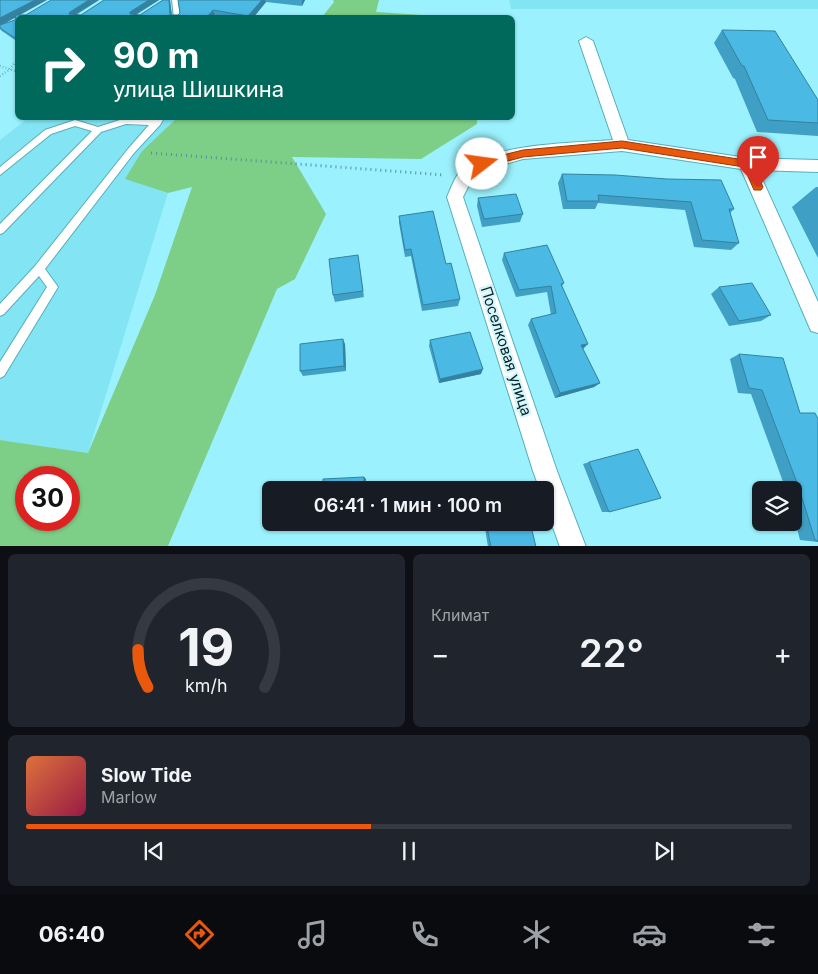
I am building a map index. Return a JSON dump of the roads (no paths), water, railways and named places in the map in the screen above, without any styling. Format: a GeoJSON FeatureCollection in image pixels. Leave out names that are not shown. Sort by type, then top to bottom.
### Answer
{"type":"FeatureCollection","features":[{"type":"Feature","properties":{"kind":"street"},"geometry":{"type":"LineString","coordinates":[[586,41],[622,145]]}},
{"type":"Feature","properties":{"kind":"street"},"geometry":{"type":"LineString","coordinates":[[482,164],[523,153],[622,145],[747,164],[818,166]]}},
{"type":"Feature","properties":{"kind":"street","name":"Поселковая улица"},"geometry":{"type":"LineString","coordinates":[[482,164],[465,177],[455,197],[545,471],[573,546]]}},
{"type":"Feature","properties":{"kind":"street"},"geometry":{"type":"LineString","coordinates":[[747,164],[818,324]]}},
{"type":"Feature","properties":{"kind":"lane"},"geometry":{"type":"LineString","coordinates":[[175,0],[177,15]]}},
{"type":"Feature","properties":{"kind":"lane"},"geometry":{"type":"LineString","coordinates":[[0,230],[98,130],[126,121],[159,120]]}},
{"type":"Feature","properties":{"kind":"lane"},"geometry":{"type":"LineString","coordinates":[[0,311],[39,269],[131,151],[159,120]]}},
{"type":"Feature","properties":{"kind":"lane"},"geometry":{"type":"LineString","coordinates":[[0,172],[48,132],[75,123],[98,130]]}},
{"type":"Feature","properties":{"kind":"lane"},"geometry":{"type":"LineString","coordinates":[[0,372],[52,287],[39,269]]}}]}
